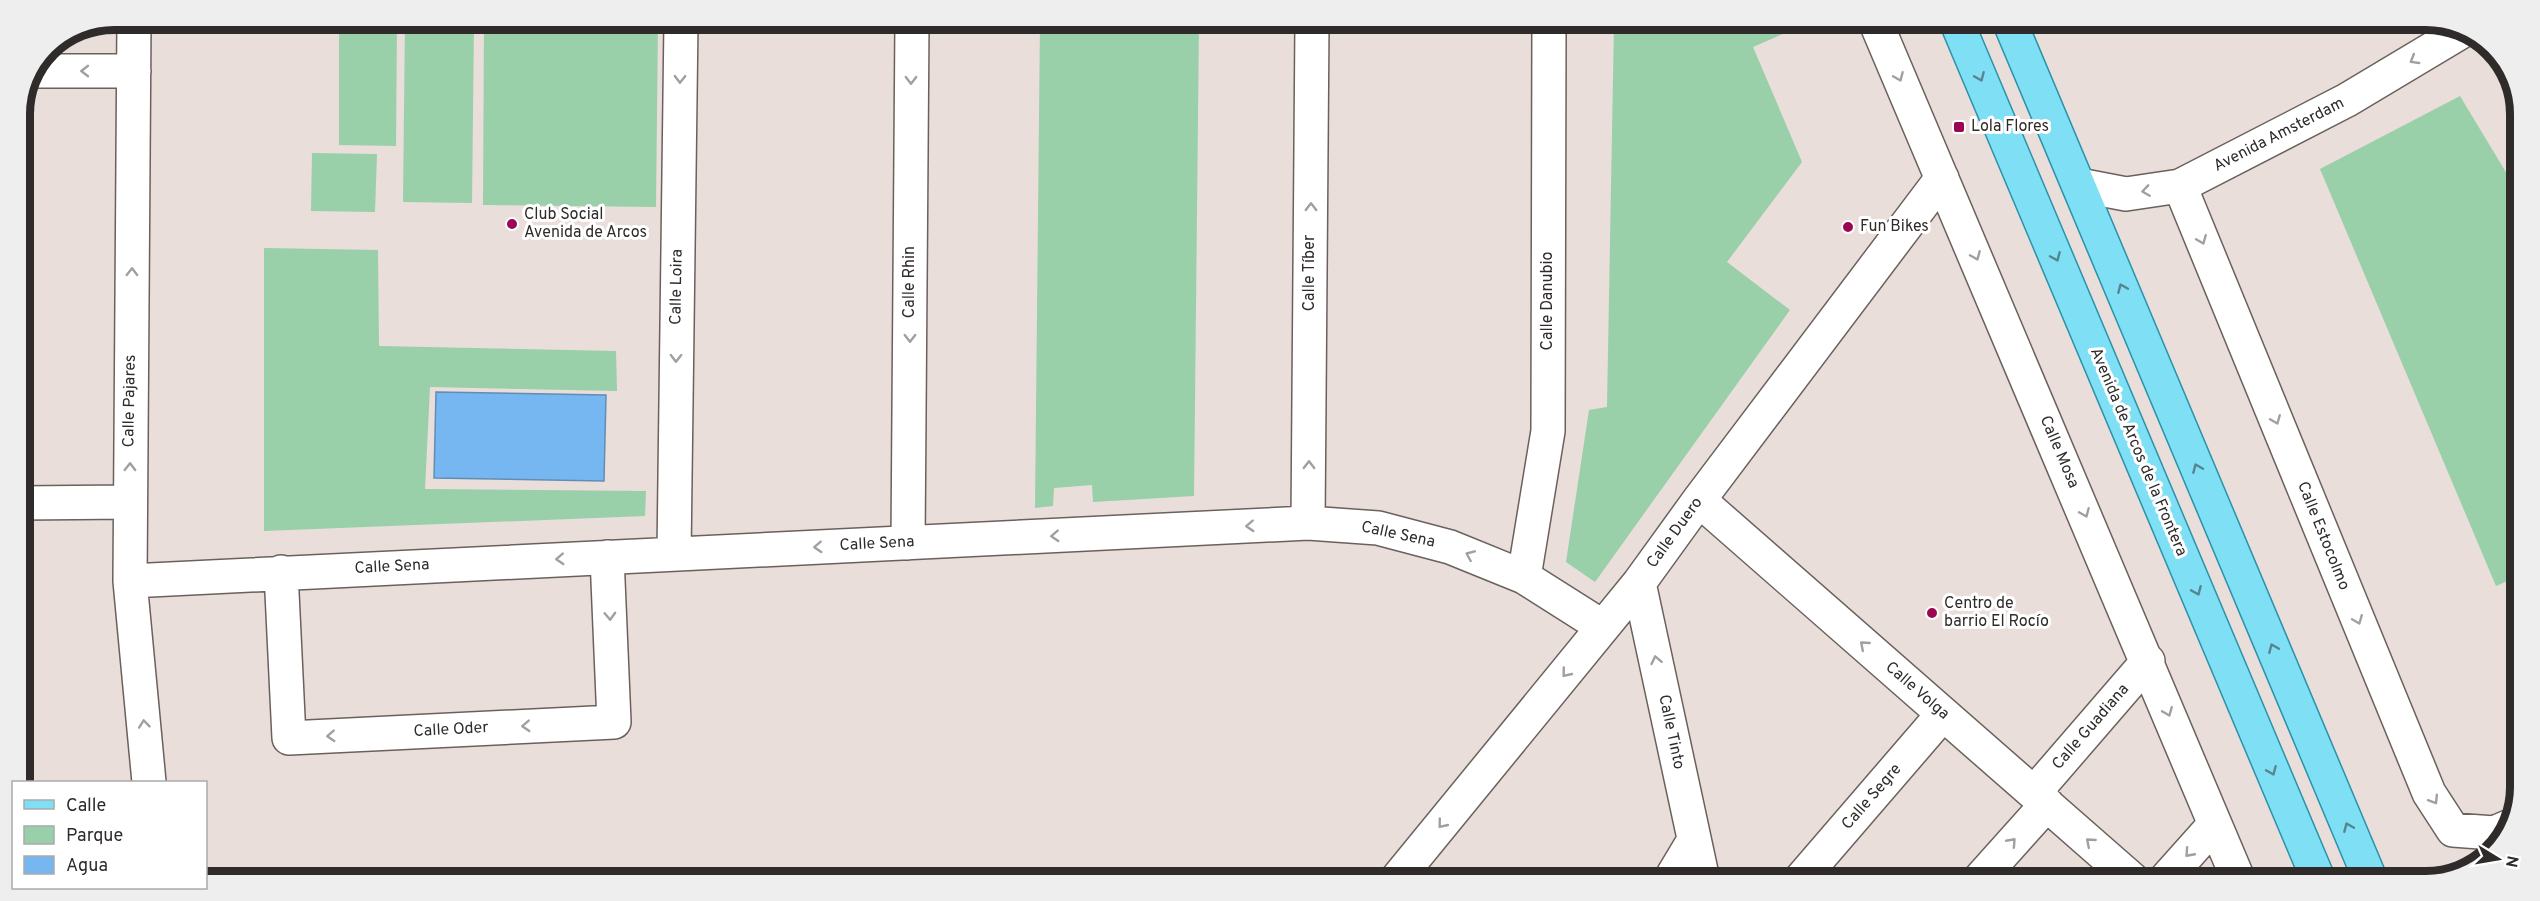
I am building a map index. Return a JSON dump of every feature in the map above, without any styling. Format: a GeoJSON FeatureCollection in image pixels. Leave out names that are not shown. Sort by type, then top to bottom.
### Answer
{"type":"FeatureCollection","features":[{"type":"Feature","properties":{"kind":"main road","name":"Avenida de Arcos de la Frontera"},"geometry":{"type":"LineString","coordinates":[[1960,30],[2315,871]]}},
{"type":"Feature","properties":{"kind":"main road"},"geometry":{"type":"LineString","coordinates":[[2013,30],[2367,871]]}},
{"type":"Feature","properties":{"kind":"street","name":"Calle Pajares"},"geometry":{"type":"LineString","coordinates":[[134,30],[130,580],[149,781]]}},
{"type":"Feature","properties":{"kind":"street","name":"Calle Loira"},"geometry":{"type":"LineString","coordinates":[[674,554],[681,30]]}},
{"type":"Feature","properties":{"kind":"street","name":"Calle Rhin"},"geometry":{"type":"LineString","coordinates":[[908,543],[912,30]]}},
{"type":"Feature","properties":{"kind":"street","name":"Calle Tíber"},"geometry":{"type":"LineString","coordinates":[[1308,523],[1312,30]]}},
{"type":"Feature","properties":{"kind":"street","name":"Calle Danubio"},"geometry":{"type":"LineString","coordinates":[[1524,577],[1548,432],[1549,30]]}},
{"type":"Feature","properties":{"kind":"street","name":"Calle Mosa"},"geometry":{"type":"LineString","coordinates":[[1879,30],[2148,661],[2235,871]]}},
{"type":"Feature","properties":{"kind":"street","name":"Avenida Amsterdam"},"geometry":{"type":"LineString","coordinates":[[2079,185],[2126,194],[2180,186],[2348,100],[2455,35]]}},
{"type":"Feature","properties":{"kind":"street"},"geometry":{"type":"LineString","coordinates":[[42,71],[134,71]]}},
{"type":"Feature","properties":{"kind":"street","name":"Calle Duero"},"geometry":{"type":"LineString","coordinates":[[1404,871],[1639,584],[1699,500],[1942,178]]}},
{"type":"Feature","properties":{"kind":"street","name":"Calle Estocolmo"},"geometry":{"type":"LineString","coordinates":[[2180,186],[2429,793],[2453,830],[2497,832]]}},
{"type":"Feature","properties":{"kind":"street","name":"Calle Volga"},"geometry":{"type":"LineString","coordinates":[[1699,500],[2123,871]]}},
{"type":"Feature","properties":{"kind":"street"},"geometry":{"type":"LineString","coordinates":[[30,503],[129,502]]}},
{"type":"Feature","properties":{"kind":"street","name":"Calle Sena"},"geometry":{"type":"LineString","coordinates":[[130,580],[1308,523],[1378,528],[1450,547],[1524,577],[1603,627]]}},
{"type":"Feature","properties":{"kind":"street","name":"Calle Oder"},"geometry":{"type":"LineString","coordinates":[[281,573],[289,738],[614,722],[607,557]]}},
{"type":"Feature","properties":{"kind":"street","name":"Calle Tinto"},"geometry":{"type":"LineString","coordinates":[[1639,584],[1701,871]]}},
{"type":"Feature","properties":{"kind":"street","name":"Calle Guadiana"},"geometry":{"type":"LineString","coordinates":[[1985,871],[2148,661]]}},
{"type":"Feature","properties":{"kind":"street","name":"Calle Segre"},"geometry":{"type":"LineString","coordinates":[[1808,871],[1943,714]]}},
{"type":"Feature","properties":{"kind":"street"},"geometry":{"type":"LineString","coordinates":[[2173,871],[2214,825]]}},
{"type":"Feature","properties":{"kind":"street"},"geometry":{"type":"LineString","coordinates":[[1675,871],[1694,840]]}},
{"type":"Feature","properties":{"kind":"green space"},"geometry":{"type":"Polygon","coordinates":[[[339,30],[397,30],[396,146],[339,145],[339,30]]]}},
{"type":"Feature","properties":{"kind":"green space"},"geometry":{"type":"Polygon","coordinates":[[[405,30],[474,30],[472,203],[403,202],[405,30]]]}},
{"type":"Feature","properties":{"kind":"green space"},"geometry":{"type":"Polygon","coordinates":[[[484,30],[658,30],[656,207],[483,205],[484,30]]]}},
{"type":"Feature","properties":{"kind":"green space"},"geometry":{"type":"Polygon","coordinates":[[[1040,30],[1199,30],[1194,496],[1093,502],[1092,485],[1054,488],[1053,506],[1035,508],[1040,30]]]}},
{"type":"Feature","properties":{"kind":"green space"},"geometry":{"type":"Polygon","coordinates":[[[1614,30],[1792,30],[1753,47],[1802,162],[1727,262],[1790,310],[1595,582],[1566,562],[1589,410],[1607,407],[1614,30]]]}},
{"type":"Feature","properties":{"kind":"green space"},"geometry":{"type":"Polygon","coordinates":[[[2460,96],[2510,179],[2510,580],[2496,586],[2320,169],[2460,96]]]}},
{"type":"Feature","properties":{"kind":"green space"},"geometry":{"type":"Polygon","coordinates":[[[312,153],[377,154],[375,212],[311,211],[312,153]]]}},
{"type":"Feature","properties":{"kind":"green space"},"geometry":{"type":"Polygon","coordinates":[[[264,248],[378,250],[379,346],[616,351],[617,391],[430,387],[425,489],[646,491],[645,516],[264,531],[264,248]]]}},
{"type":"Feature","properties":{"kind":"water"},"geometry":{"type":"Polygon","coordinates":[[[436,392],[606,395],[604,481],[434,478],[436,392]]]}},
{"type":"Feature","properties":{"kind":"place","name":"Lola Flores"},"geometry":{"type":"Point","coordinates":[1959,127]}},
{"type":"Feature","properties":{"kind":"place","name":"Club Social Avenida de Arcos"},"geometry":{"type":"Point","coordinates":[512,224]}},
{"type":"Feature","properties":{"kind":"place","name":"Fun Bikes"},"geometry":{"type":"Point","coordinates":[1848,227]}},
{"type":"Feature","properties":{"kind":"place","name":"Centro de barrio El Rocío"},"geometry":{"type":"Point","coordinates":[1932,613]}}]}
